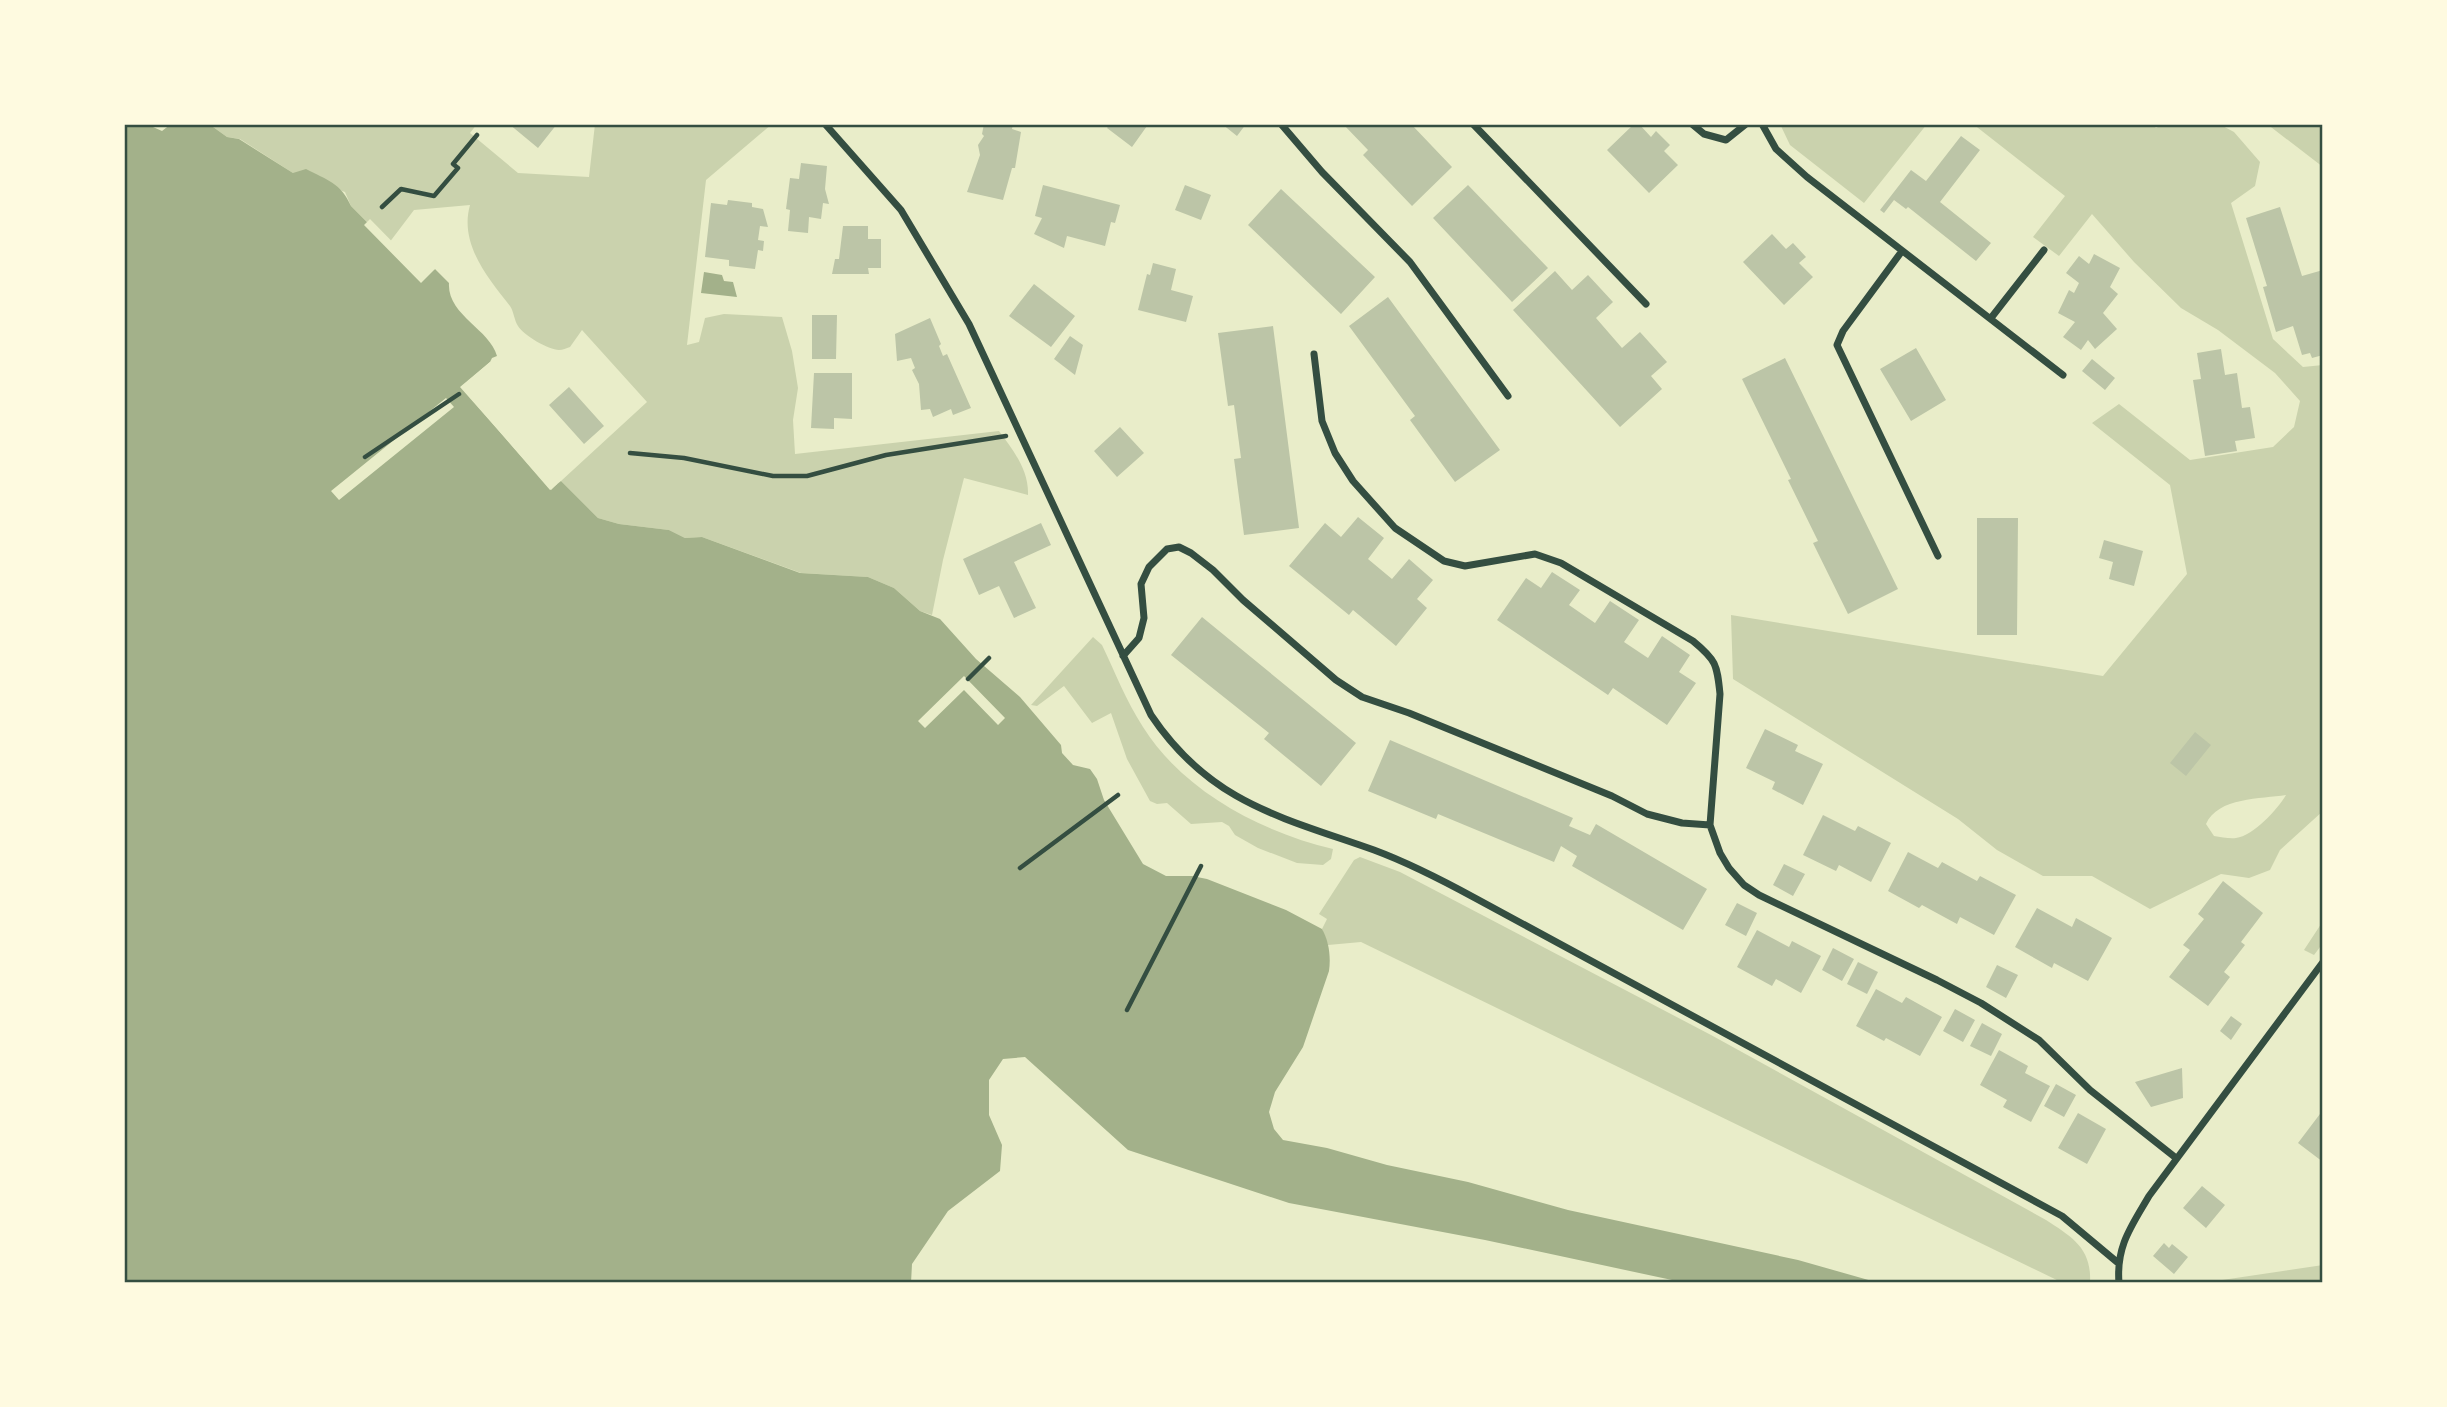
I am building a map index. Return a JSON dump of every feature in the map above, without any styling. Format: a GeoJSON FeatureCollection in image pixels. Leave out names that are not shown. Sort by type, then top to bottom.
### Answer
{"type":"FeatureCollection","features":[{"type":"Feature","properties":{"kind":"street"},"geometry":{"type":"LineString","coordinates":[[825,124],[901,210],[969,324],[1150,715],[1184,757],[1226,790],[1255,808],[1376,851],[1433,875],[2062,1216],[2117,1262]]}},
{"type":"Feature","properties":{"kind":"street"},"geometry":{"type":"LineString","coordinates":[[1281,124],[1322,172],[1410,262],[1508,396]]}},
{"type":"Feature","properties":{"kind":"street"},"geometry":{"type":"LineString","coordinates":[[1473,124],[1646,304]]}},
{"type":"Feature","properties":{"kind":"street"},"geometry":{"type":"LineString","coordinates":[[1692,124],[1704,134],[1726,140],[1746,124]]}},
{"type":"Feature","properties":{"kind":"street"},"geometry":{"type":"LineString","coordinates":[[1762,124],[1776,149],[1807,177],[2063,375]]}},
{"type":"Feature","properties":{"kind":"street"},"geometry":{"type":"LineString","coordinates":[[1991,318],[2044,250]]}},
{"type":"Feature","properties":{"kind":"street"},"geometry":{"type":"LineString","coordinates":[[1902,251],[1843,331],[1837,345],[1938,556]]}},
{"type":"Feature","properties":{"kind":"street"},"geometry":{"type":"LineString","coordinates":[[1314,354],[1322,421],[1335,453],[1353,481],[1395,528],[1444,561],[1465,566],[1535,554],[1561,563],[1693,641],[1712,657],[1718,674],[1720,694],[1710,825],[1720,853],[1744,885],[1759,895],[1981,1003],[2039,1041],[2090,1090],[2176,1157]]}},
{"type":"Feature","properties":{"kind":"street"},"geometry":{"type":"LineString","coordinates":[[1123,656],[1139,638],[1144,618],[1141,584],[1149,566],[1167,550],[1180,547],[1191,552],[1213,570],[1243,600],[1336,680],[1362,697],[1409,713],[1561,775],[1647,814],[1682,823],[1710,825]]}},
{"type":"Feature","properties":{"kind":"street"},"geometry":{"type":"LineString","coordinates":[[2119,1283],[2117,1262],[2124,1237],[2176,1157],[2323,962]]}},
{"type":"Feature","properties":{"kind":"path"},"geometry":{"type":"LineString","coordinates":[[382,207],[401,189],[434,195],[458,168],[453,164],[477,135]]}},
{"type":"Feature","properties":{"kind":"path"},"geometry":{"type":"LineString","coordinates":[[365,457],[459,394]]}},
{"type":"Feature","properties":{"kind":"path"},"geometry":{"type":"LineString","coordinates":[[630,453],[684,458],[773,476],[807,475],[886,455],[1020,435]]}},
{"type":"Feature","properties":{"kind":"path"},"geometry":{"type":"LineString","coordinates":[[968,679],[989,658]]}},
{"type":"Feature","properties":{"kind":"path"},"geometry":{"type":"LineString","coordinates":[[1020,869],[1118,795]]}},
{"type":"Feature","properties":{"kind":"path"},"geometry":{"type":"LineString","coordinates":[[1127,1010],[1201,866]]}},
{"type":"Feature","properties":{"kind":"shaded area"},"geometry":{"type":"Polygon","coordinates":[[[124,124],[151,124],[162,131],[171,124],[209,124],[227,137],[239,139],[293,173],[306,169],[333,183],[343,192],[351,206],[420,275],[435,269],[449,283],[455,304],[493,346],[497,356],[461,387],[550,490],[561,481],[598,518],[619,524],[669,530],[685,538],[702,537],[800,573],[868,577],[894,588],[920,611],[940,619],[976,659],[1020,697],[1061,745],[1062,753],[1073,765],[1090,769],[1097,779],[1104,800],[1143,864],[1166,876],[1207,879],[1286,910],[1322,929],[1329,949],[1329,971],[1303,1047],[1275,1092],[1269,1112],[1274,1129],[1283,1140],[1468,1182],[1568,1210],[1798,1260],[1879,1283],[1686,1283],[1485,1240],[1289,1203],[1128,1150],[1025,1057],[1003,1059],[989,1080],[989,1115],[1002,1145],[1000,1171],[948,1211],[912,1264],[911,1283],[124,1283],[124,124]]]}},
{"type":"Feature","properties":{"kind":"shaded area"},"geometry":{"type":"Polygon","coordinates":[[[209,124],[477,124],[470,133],[518,173],[589,177],[595,124],[772,124],[706,180],[687,345],[699,342],[705,318],[724,314],[782,317],[792,351],[798,388],[793,420],[795,454],[999,431],[1023,469],[1028,495],[964,478],[932,615],[920,611],[894,588],[868,577],[801,573],[702,537],[685,538],[669,530],[619,524],[598,518],[561,481],[647,402],[582,330],[570,347],[559,350],[543,345],[521,330],[510,306],[485,272],[472,247],[468,219],[470,205],[414,210],[389,243],[351,206],[345,192],[293,173],[240,139],[227,137],[209,124]]]}},
{"type":"Feature","properties":{"kind":"shaded area"},"geometry":{"type":"Polygon","coordinates":[[[1780,124],[1927,124],[1864,203],[1790,145],[1780,124]]]}},
{"type":"Feature","properties":{"kind":"shaded area"},"geometry":{"type":"Polygon","coordinates":[[[1973,124],[2152,124],[2156,128],[2164,124],[2219,124],[2234,132],[2260,162],[2255,186],[2231,203],[2273,339],[2303,367],[2323,365],[2323,811],[2280,850],[2270,870],[2249,878],[2221,874],[2150,909],[2092,876],[2043,876],[1997,850],[1958,819],[1733,679],[1731,615],[2103,676],[2187,574],[2170,485],[2092,423],[2119,404],[2190,460],[2273,447],[2294,427],[2300,401],[2275,373],[2218,330],[2181,308],[2134,262],[2092,214],[2059,256],[2033,237],[2065,196],[1973,124]],[[2286,795],[2230,804],[2212,815],[2206,824],[2214,836],[2243,836],[2264,821],[2286,795]]]}},
{"type":"Feature","properties":{"kind":"shaded area"},"geometry":{"type":"Polygon","coordinates":[[[2267,124],[2323,124],[2323,167],[2267,124]]]}},
{"type":"Feature","properties":{"kind":"shaded area"},"geometry":{"type":"Polygon","coordinates":[[[704,272],[722,275],[724,281],[733,282],[737,297],[701,293],[704,272]]]}},
{"type":"Feature","properties":{"kind":"shaded area"},"geometry":{"type":"Polygon","coordinates":[[[1093,637],[1102,645],[1143,727],[1179,771],[1226,806],[1252,820],[1306,842],[1333,849],[1331,859],[1323,865],[1297,863],[1258,848],[1235,835],[1229,826],[1222,822],[1191,824],[1167,803],[1157,804],[1150,801],[1127,759],[1111,713],[1092,723],[1064,686],[1037,706],[1031,705],[1093,637]]]}},
{"type":"Feature","properties":{"kind":"shaded area"},"geometry":{"type":"Polygon","coordinates":[[[1360,857],[1400,872],[1711,1035],[2046,1220],[2072,1238],[2084,1252],[2090,1271],[2090,1283],[2063,1283],[1361,942],[1328,945],[1322,929],[1327,919],[1319,914],[1354,860],[1360,857]]]}},
{"type":"Feature","properties":{"kind":"shaded area"},"geometry":{"type":"Polygon","coordinates":[[[2323,921],[2323,943],[2314,955],[2304,950],[2323,921]]]}},
{"type":"Feature","properties":{"kind":"shaded area"},"geometry":{"type":"Polygon","coordinates":[[[2323,1265],[2323,1283],[2202,1283],[2323,1265]]]}},
{"type":"Feature","properties":{"kind":"pier"},"geometry":{"type":"Polygon","coordinates":[[[370,219],[421,271],[438,266],[421,283],[364,225],[370,219]]]}},
{"type":"Feature","properties":{"kind":"pier"},"geometry":{"type":"Polygon","coordinates":[[[490,362],[492,365],[465,387],[551,485],[555,482],[557,484],[551,490],[460,387],[490,362]]]}},
{"type":"Feature","properties":{"kind":"pier"},"geometry":{"type":"Polygon","coordinates":[[[446,398],[454,407],[339,500],[331,491],[446,398]]]}},
{"type":"Feature","properties":{"kind":"pier"},"geometry":{"type":"Polygon","coordinates":[[[964,676],[1005,718],[998,725],[964,690],[925,728],[918,721],[964,676]]]}},
{"type":"Feature","properties":{"kind":"building"},"geometry":{"type":"Polygon","coordinates":[[[509,124],[557,124],[538,148],[509,124]]]}},
{"type":"Feature","properties":{"kind":"building"},"geometry":{"type":"Polygon","coordinates":[[[984,124],[1013,124],[1012,129],[1021,132],[1015,168],[1012,168],[1003,200],[967,192],[980,155],[978,145],[984,136],[984,124]]]}},
{"type":"Feature","properties":{"kind":"building"},"geometry":{"type":"Polygon","coordinates":[[[1110,124],[1147,126],[1132,147],[1107,128],[1110,124]]]}},
{"type":"Feature","properties":{"kind":"building"},"geometry":{"type":"Polygon","coordinates":[[[1222,124],[1246,124],[1237,136],[1222,124]]]}},
{"type":"Feature","properties":{"kind":"building"},"geometry":{"type":"Polygon","coordinates":[[[1343,124],[1411,124],[1452,167],[1412,206],[1363,155],[1368,150],[1343,124]]]}},
{"type":"Feature","properties":{"kind":"building"},"geometry":{"type":"Polygon","coordinates":[[[1634,124],[1639,124],[1651,137],[1656,131],[1670,145],[1664,151],[1678,165],[1649,193],[1607,150],[1634,124]]]}},
{"type":"Feature","properties":{"kind":"building"},"geometry":{"type":"Polygon","coordinates":[[[1961,136],[1980,150],[1940,202],[1991,243],[1976,261],[1908,207],[1906,209],[1894,200],[1884,213],[1880,210],[1911,170],[1926,181],[1961,136]]]}},
{"type":"Feature","properties":{"kind":"building"},"geometry":{"type":"Polygon","coordinates":[[[801,163],[827,166],[825,189],[829,204],[823,203],[821,219],[809,217],[808,233],[788,231],[790,210],[786,209],[790,178],[799,179],[801,163]]]}},
{"type":"Feature","properties":{"kind":"building"},"geometry":{"type":"Polygon","coordinates":[[[1043,185],[1120,205],[1115,223],[1111,222],[1105,246],[1067,236],[1064,248],[1034,234],[1042,218],[1035,216],[1043,185]]]}},
{"type":"Feature","properties":{"kind":"building"},"geometry":{"type":"Polygon","coordinates":[[[1185,185],[1211,195],[1201,220],[1175,210],[1185,185]]]}},
{"type":"Feature","properties":{"kind":"building"},"geometry":{"type":"Polygon","coordinates":[[[1468,185],[1548,268],[1512,302],[1433,218],[1468,185]]]}},
{"type":"Feature","properties":{"kind":"building"},"geometry":{"type":"Polygon","coordinates":[[[1281,189],[1375,277],[1341,314],[1248,225],[1281,189]]]}},
{"type":"Feature","properties":{"kind":"building"},"geometry":{"type":"Polygon","coordinates":[[[728,200],[752,203],[752,207],[763,209],[768,227],[760,226],[758,240],[764,241],[763,251],[758,250],[755,269],[729,266],[729,260],[705,257],[711,203],[727,205],[728,200]]]}},
{"type":"Feature","properties":{"kind":"building"},"geometry":{"type":"Polygon","coordinates":[[[2280,207],[2302,276],[2323,270],[2323,355],[2312,358],[2310,353],[2302,355],[2293,326],[2276,332],[2263,287],[2267,286],[2246,218],[2280,207]]]}},
{"type":"Feature","properties":{"kind":"building"},"geometry":{"type":"Polygon","coordinates":[[[843,226],[868,226],[868,239],[881,239],[881,268],[868,268],[869,274],[832,274],[835,259],[839,259],[843,226]]]}},
{"type":"Feature","properties":{"kind":"building"},"geometry":{"type":"Polygon","coordinates":[[[1772,234],[1786,249],[1793,243],[1806,257],[1799,263],[1813,277],[1784,305],[1743,262],[1772,234]]]}},
{"type":"Feature","properties":{"kind":"building"},"geometry":{"type":"Polygon","coordinates":[[[2094,254],[2120,268],[2110,287],[2118,294],[2103,313],[2117,329],[2095,349],[2088,340],[2081,350],[2063,337],[2075,322],[2058,313],[2069,290],[2074,293],[2079,283],[2066,273],[2079,256],[2089,264],[2094,254]]]}},
{"type":"Feature","properties":{"kind":"building"},"geometry":{"type":"Polygon","coordinates":[[[1153,263],[1176,269],[1171,290],[1193,296],[1186,322],[1138,310],[1147,274],[1150,275],[1153,263]]]}},
{"type":"Feature","properties":{"kind":"building"},"geometry":{"type":"Polygon","coordinates":[[[1555,271],[1572,290],[1588,275],[1613,302],[1596,318],[1622,348],[1640,332],[1667,362],[1651,376],[1662,389],[1620,427],[1513,310],[1555,271]]]}},
{"type":"Feature","properties":{"kind":"building"},"geometry":{"type":"Polygon","coordinates":[[[1034,284],[1075,316],[1051,347],[1009,316],[1034,284]]]}},
{"type":"Feature","properties":{"kind":"building"},"geometry":{"type":"Polygon","coordinates":[[[1388,297],[1500,450],[1455,482],[1410,420],[1415,416],[1349,326],[1388,297]]]}},
{"type":"Feature","properties":{"kind":"building"},"geometry":{"type":"Polygon","coordinates":[[[812,315],[837,315],[836,359],[812,359],[812,315]]]}},
{"type":"Feature","properties":{"kind":"building"},"geometry":{"type":"Polygon","coordinates":[[[930,318],[943,356],[947,354],[971,408],[953,415],[951,409],[933,417],[930,409],[921,410],[919,384],[912,370],[915,368],[911,358],[897,361],[895,334],[930,318]]]}},
{"type":"Feature","properties":{"kind":"building"},"geometry":{"type":"Polygon","coordinates":[[[1273,326],[1299,528],[1244,535],[1234,459],[1241,458],[1234,405],[1228,406],[1218,333],[1273,326]]]}},
{"type":"Feature","properties":{"kind":"building"},"geometry":{"type":"Polygon","coordinates":[[[1070,336],[1083,345],[1075,375],[1054,359],[1070,336]]]}},
{"type":"Feature","properties":{"kind":"building"},"geometry":{"type":"Polygon","coordinates":[[[1916,348],[1946,400],[1911,421],[1880,369],[1916,348]]]}},
{"type":"Feature","properties":{"kind":"building"},"geometry":{"type":"Polygon","coordinates":[[[2221,349],[2225,375],[2237,373],[2242,408],[2250,407],[2255,438],[2235,441],[2237,451],[2205,456],[2193,380],[2201,379],[2197,353],[2221,349]]]}},
{"type":"Feature","properties":{"kind":"building"},"geometry":{"type":"Polygon","coordinates":[[[1785,358],[1898,589],[1848,614],[1813,543],[1818,541],[1788,480],[1791,479],[1742,379],[1785,358]]]}},
{"type":"Feature","properties":{"kind":"building"},"geometry":{"type":"Polygon","coordinates":[[[2092,359],[2115,378],[2105,390],[2082,371],[2092,359]]]}},
{"type":"Feature","properties":{"kind":"building"},"geometry":{"type":"Polygon","coordinates":[[[814,373],[852,373],[852,419],[834,418],[834,429],[811,428],[814,373]]]}},
{"type":"Feature","properties":{"kind":"building"},"geometry":{"type":"Polygon","coordinates":[[[569,387],[604,426],[584,444],[549,405],[569,387]]]}},
{"type":"Feature","properties":{"kind":"building"},"geometry":{"type":"Polygon","coordinates":[[[1120,427],[1144,453],[1117,477],[1094,451],[1120,427]]]}},
{"type":"Feature","properties":{"kind":"building"},"geometry":{"type":"Polygon","coordinates":[[[1358,517],[1384,538],[1368,559],[1392,579],[1409,559],[1433,580],[1417,599],[1427,608],[1396,646],[1353,610],[1349,615],[1289,566],[1325,523],[1341,537],[1358,517]]]}},
{"type":"Feature","properties":{"kind":"building"},"geometry":{"type":"Polygon","coordinates":[[[1977,518],[2018,518],[2017,635],[1977,635],[1977,518]]]}},
{"type":"Feature","properties":{"kind":"building"},"geometry":{"type":"Polygon","coordinates":[[[1041,523],[1051,545],[1014,562],[1036,608],[1014,618],[999,586],[979,595],[963,559],[1041,523]]]}},
{"type":"Feature","properties":{"kind":"building"},"geometry":{"type":"Polygon","coordinates":[[[2104,540],[2143,551],[2134,586],[2109,579],[2113,562],[2099,558],[2104,540]]]}},
{"type":"Feature","properties":{"kind":"building"},"geometry":{"type":"Polygon","coordinates":[[[1552,572],[1580,590],[1569,605],[1595,623],[1610,601],[1639,620],[1624,642],[1648,658],[1662,636],[1690,655],[1679,672],[1696,683],[1667,725],[1613,688],[1608,695],[1497,620],[1526,578],[1541,588],[1552,572]]]}},
{"type":"Feature","properties":{"kind":"building"},"geometry":{"type":"Polygon","coordinates":[[[1202,617],[1356,743],[1321,786],[1264,739],[1269,733],[1171,655],[1202,617]]]}},
{"type":"Feature","properties":{"kind":"building"},"geometry":{"type":"Polygon","coordinates":[[[1765,729],[1798,745],[1795,751],[1823,764],[1803,805],[1772,789],[1775,782],[1746,768],[1765,729]]]}},
{"type":"Feature","properties":{"kind":"building"},"geometry":{"type":"Polygon","coordinates":[[[2195,732],[2211,745],[2186,776],[2170,763],[2195,732]]]}},
{"type":"Feature","properties":{"kind":"building"},"geometry":{"type":"Polygon","coordinates":[[[1390,740],[1573,818],[1569,826],[1590,835],[1596,824],[1707,889],[1683,930],[1572,866],[1577,856],[1561,846],[1554,862],[1438,814],[1436,819],[1368,791],[1390,740]]]}},
{"type":"Feature","properties":{"kind":"building"},"geometry":{"type":"Polygon","coordinates":[[[1823,815],[1855,831],[1858,826],[1891,843],[1871,882],[1839,865],[1836,871],[1803,855],[1823,815]]]}},
{"type":"Feature","properties":{"kind":"building"},"geometry":{"type":"Polygon","coordinates":[[[1908,852],[1938,868],[1942,862],[1977,881],[1980,876],[2016,895],[1994,935],[1960,917],[1957,924],[1888,891],[1908,852]]]}},
{"type":"Feature","properties":{"kind":"building"},"geometry":{"type":"Polygon","coordinates":[[[1784,864],[1805,874],[1793,896],[1773,885],[1784,864]]]}},
{"type":"Feature","properties":{"kind":"building"},"geometry":{"type":"Polygon","coordinates":[[[2223,881],[2263,913],[2241,942],[2245,945],[2224,972],[2230,977],[2208,1006],[2169,977],[2190,950],[2183,945],[2204,919],[2198,914],[2223,881]]]}},
{"type":"Feature","properties":{"kind":"building"},"geometry":{"type":"Polygon","coordinates":[[[1737,903],[1757,913],[1746,936],[1725,925],[1737,903]]]}},
{"type":"Feature","properties":{"kind":"building"},"geometry":{"type":"Polygon","coordinates":[[[2037,908],[2072,927],[2076,918],[2112,938],[2088,981],[2054,963],[2052,968],[2015,947],[2037,908]]]}},
{"type":"Feature","properties":{"kind":"building"},"geometry":{"type":"Polygon","coordinates":[[[1757,930],[1789,947],[1792,941],[1821,956],[1801,993],[1776,979],[1772,986],[1737,967],[1757,930]]]}},
{"type":"Feature","properties":{"kind":"building"},"geometry":{"type":"Polygon","coordinates":[[[1833,948],[1854,959],[1842,981],[1822,970],[1833,948]]]}},
{"type":"Feature","properties":{"kind":"building"},"geometry":{"type":"Polygon","coordinates":[[[1858,962],[1878,972],[1867,994],[1847,984],[1858,962]]]}},
{"type":"Feature","properties":{"kind":"building"},"geometry":{"type":"Polygon","coordinates":[[[1997,965],[2018,975],[2006,998],[1986,987],[1997,965]]]}},
{"type":"Feature","properties":{"kind":"building"},"geometry":{"type":"Polygon","coordinates":[[[1876,989],[1902,1003],[1906,997],[1942,1017],[1920,1056],[1856,1026],[1876,989]]]}},
{"type":"Feature","properties":{"kind":"building"},"geometry":{"type":"Polygon","coordinates":[[[1955,1009],[1975,1020],[1963,1042],[1943,1031],[1955,1009]]]}},
{"type":"Feature","properties":{"kind":"building"},"geometry":{"type":"Polygon","coordinates":[[[2231,1016],[2242,1024],[2231,1040],[2220,1031],[2231,1016]]]}},
{"type":"Feature","properties":{"kind":"building"},"geometry":{"type":"Polygon","coordinates":[[[1982,1023],[2002,1034],[1991,1056],[1970,1046],[1982,1023]]]}},
{"type":"Feature","properties":{"kind":"building"},"geometry":{"type":"Polygon","coordinates":[[[1999,1050],[2028,1066],[2025,1073],[2050,1086],[2031,1122],[2003,1107],[2007,1100],[1980,1085],[1999,1050]]]}},
{"type":"Feature","properties":{"kind":"building"},"geometry":{"type":"Polygon","coordinates":[[[2182,1068],[2183,1098],[2151,1107],[2135,1082],[2182,1068]]]}},
{"type":"Feature","properties":{"kind":"building"},"geometry":{"type":"Polygon","coordinates":[[[2056,1084],[2076,1095],[2064,1117],[2044,1106],[2056,1084]]]}},
{"type":"Feature","properties":{"kind":"building"},"geometry":{"type":"Polygon","coordinates":[[[2323,1110],[2323,1162],[2298,1143],[2323,1110]]]}},
{"type":"Feature","properties":{"kind":"building"},"geometry":{"type":"Polygon","coordinates":[[[2078,1113],[2106,1129],[2087,1164],[2058,1148],[2078,1113]]]}},
{"type":"Feature","properties":{"kind":"building"},"geometry":{"type":"Polygon","coordinates":[[[2202,1186],[2225,1205],[2206,1228],[2183,1208],[2202,1186]]]}},
{"type":"Feature","properties":{"kind":"building"},"geometry":{"type":"Polygon","coordinates":[[[2164,1243],[2169,1248],[2172,1244],[2188,1257],[2174,1274],[2153,1256],[2164,1243]]]}}]}
